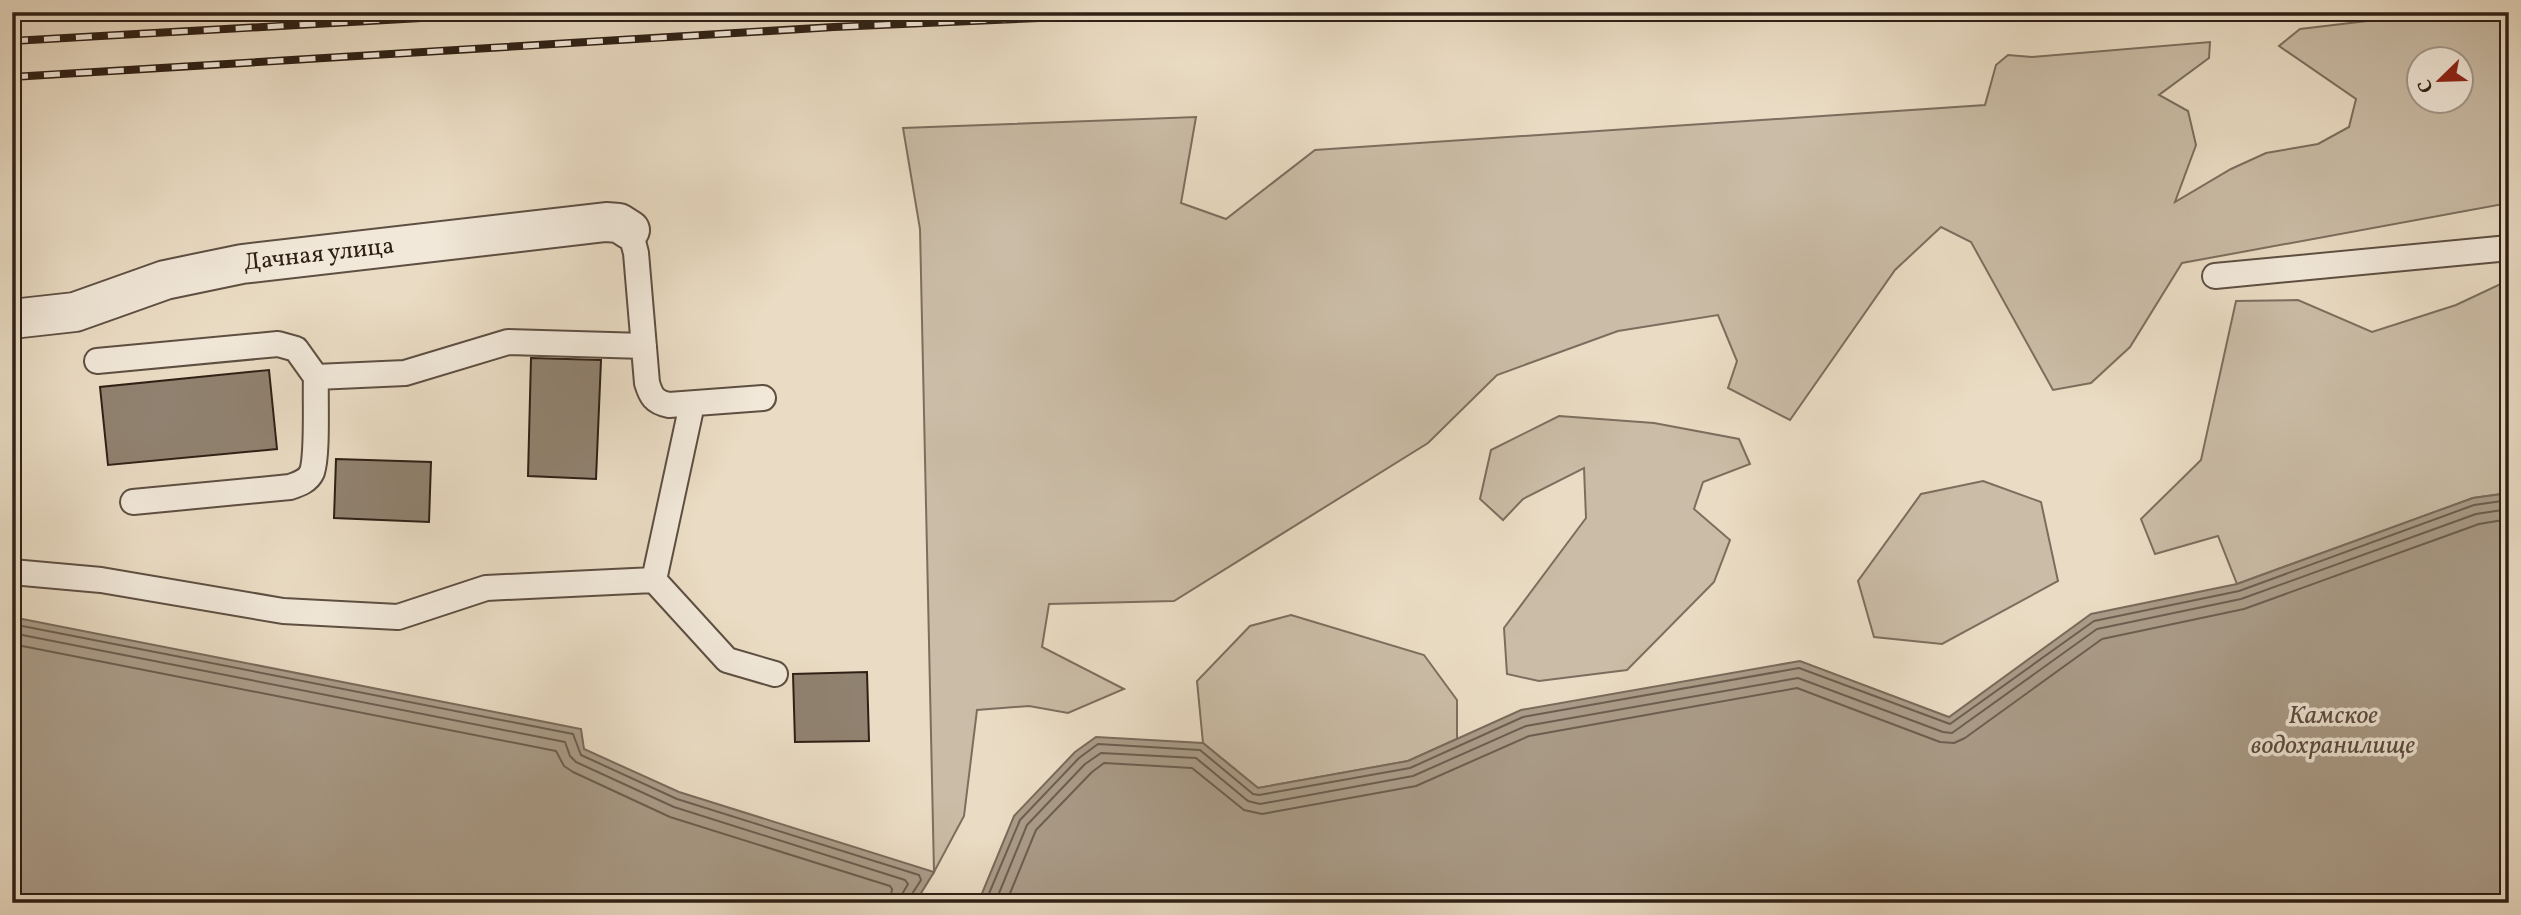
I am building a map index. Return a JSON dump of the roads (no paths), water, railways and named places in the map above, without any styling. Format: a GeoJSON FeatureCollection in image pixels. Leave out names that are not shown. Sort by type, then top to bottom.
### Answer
{"type":"FeatureCollection","features":[{"type":"Feature","properties":{"kind":"street","name":"Дачная улица"},"geometry":{"type":"LineString","coordinates":[[12,319],[75,312],[165,280],[242,264],[607,222],[619,223],[630,230]]}},
{"type":"Feature","properties":{"kind":"lane"},"geometry":{"type":"LineString","coordinates":[[630,230],[636,253],[647,383],[651,397],[659,403],[669,405],[763,398]]}},
{"type":"Feature","properties":{"kind":"lane"},"geometry":{"type":"LineString","coordinates":[[2215,276],[2509,248]]}},
{"type":"Feature","properties":{"kind":"lane"},"geometry":{"type":"LineString","coordinates":[[316,377],[405,373],[508,342],[644,346]]}},
{"type":"Feature","properties":{"kind":"lane"},"geometry":{"type":"LineString","coordinates":[[97,361],[278,344],[296,349],[316,377],[313,459],[311,473],[304,481],[290,487],[133,502]]}},
{"type":"Feature","properties":{"kind":"lane"},"geometry":{"type":"LineString","coordinates":[[653,580],[692,404]]}},
{"type":"Feature","properties":{"kind":"lane"},"geometry":{"type":"LineString","coordinates":[[12,572],[101,580],[283,611],[398,617],[486,588],[653,580],[727,660],[775,674]]}},
{"type":"Feature","properties":{"kind":"water","name":"Камское водохранилище"},"geometry":{"type":"Polygon","coordinates":[[[2509,493],[2509,903],[978,903],[1014,816],[1075,752],[1096,737],[1203,743],[1258,788],[1408,761],[1521,710],[1800,661],[1949,717],[2091,614],[2237,584],[2473,498],[2509,493]]]}},
{"type":"Feature","properties":{"kind":"water"},"geometry":{"type":"Polygon","coordinates":[[[12,617],[581,729],[584,749],[679,792],[934,872],[915,903],[12,903],[12,617]]]}},
{"type":"Feature","properties":{"kind":"railway"},"geometry":{"type":"LineString","coordinates":[[12,41],[528,12]]}},
{"type":"Feature","properties":{"kind":"railway"},"geometry":{"type":"LineString","coordinates":[[12,77],[834,27],[1178,12]]}}]}
